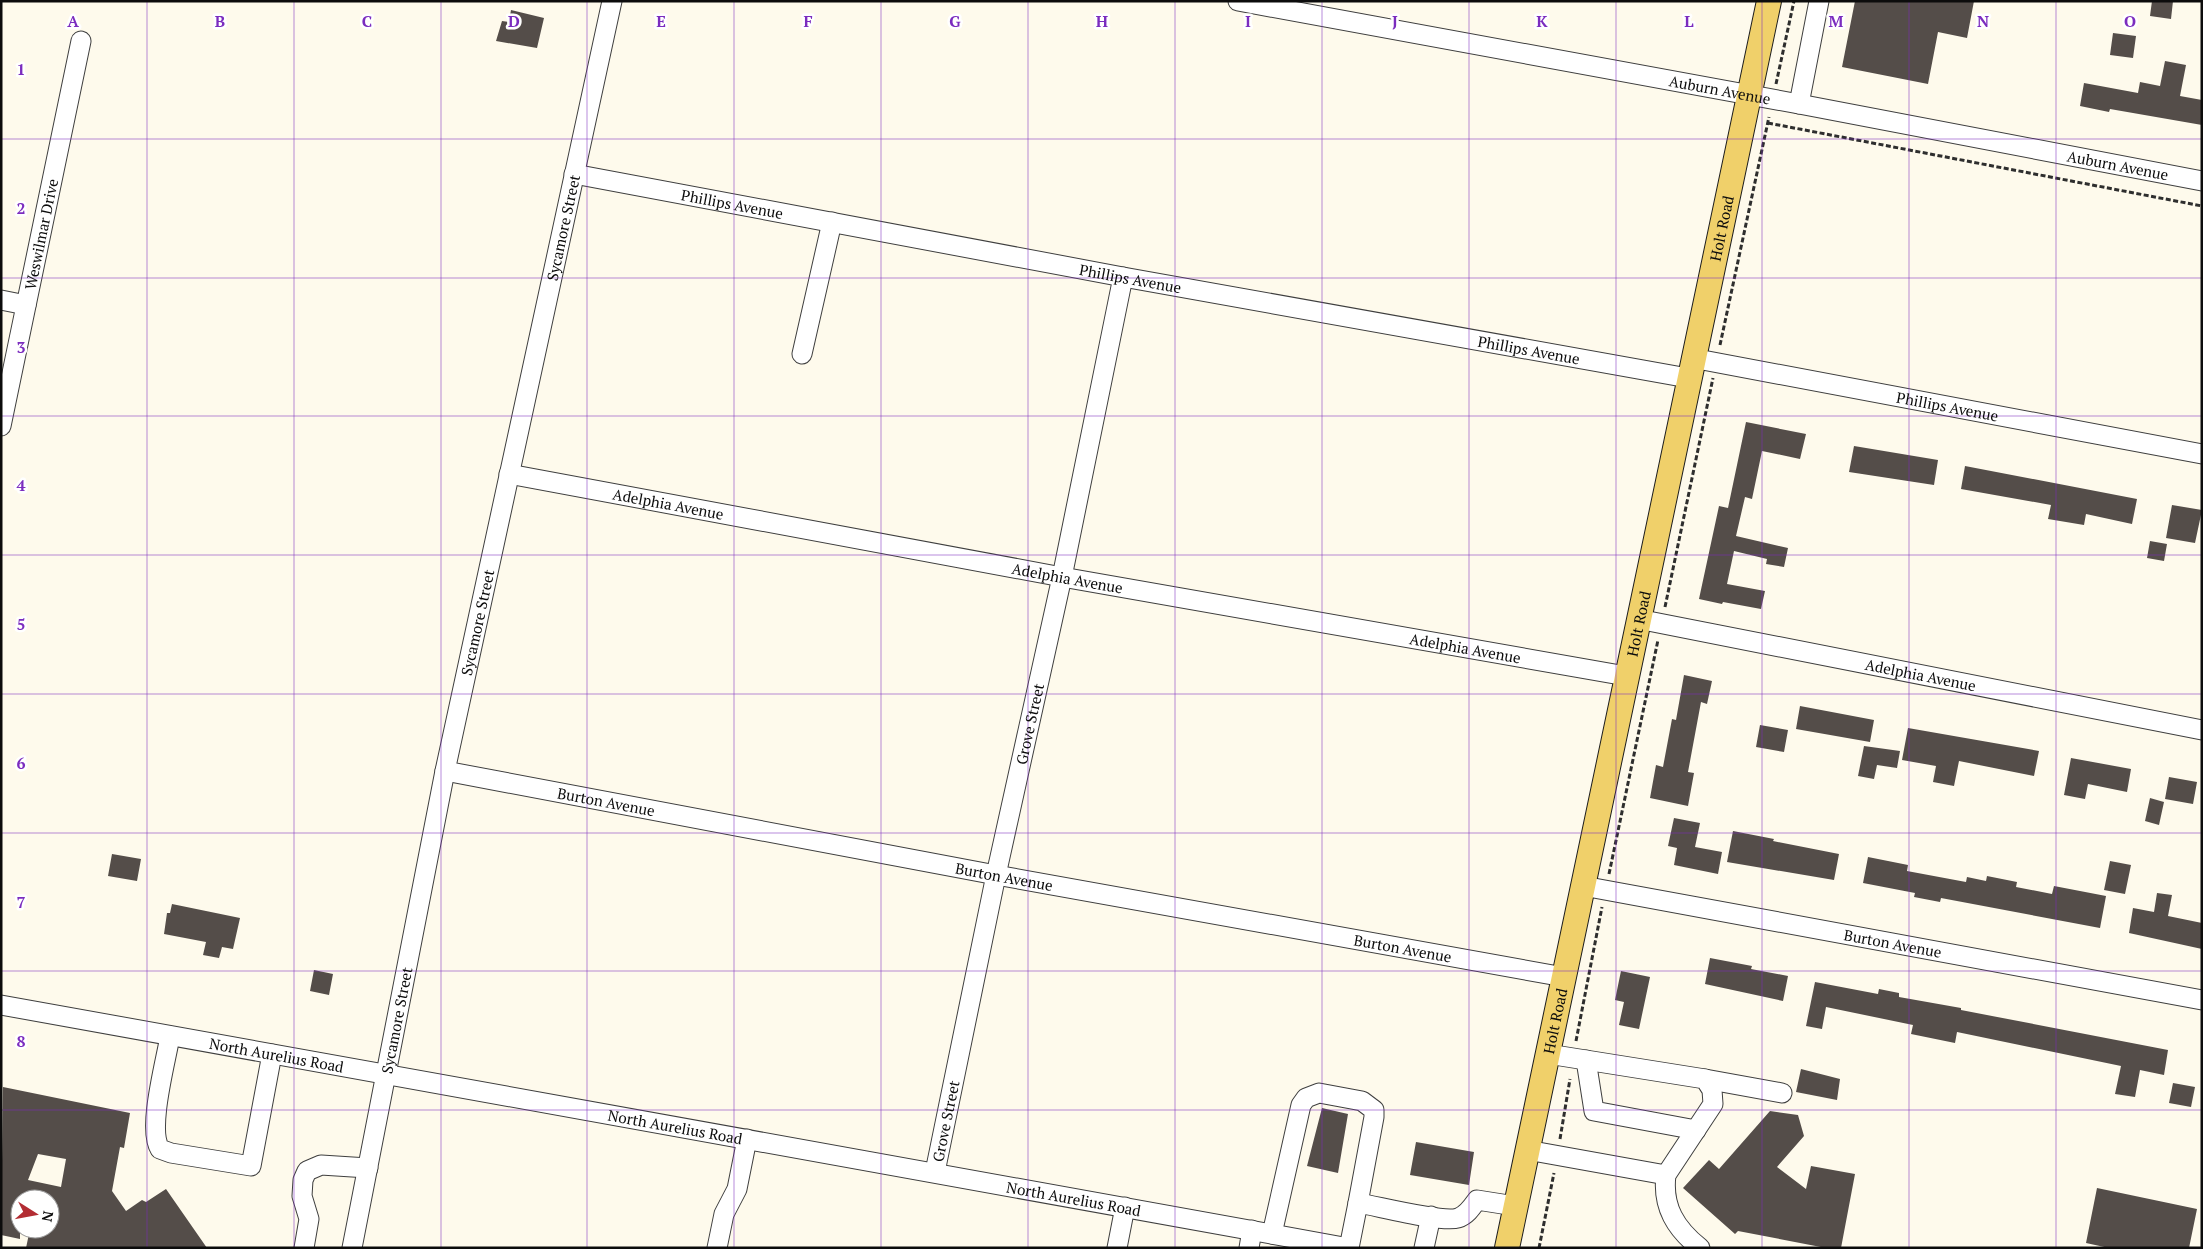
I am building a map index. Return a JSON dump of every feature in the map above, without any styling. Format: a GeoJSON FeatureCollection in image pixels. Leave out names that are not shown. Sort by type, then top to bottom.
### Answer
{"type":"FeatureCollection","features":[{"type":"Feature","properties":{"kind":"main road","name":"Holt Road"},"geometry":{"type":"LineString","coordinates":[[1507,1248],[1690,368],[1769,1]]}},
{"type":"Feature","properties":{"kind":"street","name":"Sycamore Street"},"geometry":{"type":"LineString","coordinates":[[352,1248],[445,771],[612,1]]}},
{"type":"Feature","properties":{"kind":"street","name":"Auburn Avenue"},"geometry":{"type":"LineString","coordinates":[[1238,1],[1800,104],[2202,181]]}},
{"type":"Feature","properties":{"kind":"street"},"geometry":{"type":"LineString","coordinates":[[1800,104],[1819,1]]}},
{"type":"Feature","properties":{"kind":"street","name":"Weswilmar Drive"},"geometry":{"type":"LineString","coordinates":[[1,426],[81,41]]}},
{"type":"Feature","properties":{"kind":"street","name":"Phillips Avenue"},"geometry":{"type":"LineString","coordinates":[[574,174],[1123,276],[1690,368],[2202,454]]}},
{"type":"Feature","properties":{"kind":"street"},"geometry":{"type":"LineString","coordinates":[[802,354],[832,222]]}},
{"type":"Feature","properties":{"kind":"street","name":"Grove Street"},"geometry":{"type":"LineString","coordinates":[[935,1172],[996,875],[1062,578],[1123,276]]}},
{"type":"Feature","properties":{"kind":"street"},"geometry":{"type":"LineString","coordinates":[[1,300],[26,305]]}},
{"type":"Feature","properties":{"kind":"street","name":"Adelphia Avenue"},"geometry":{"type":"LineString","coordinates":[[509,474],[1062,578],[1626,676]]}},
{"type":"Feature","properties":{"kind":"street","name":"Adelphia Avenue"},"geometry":{"type":"LineString","coordinates":[[1638,619],[2202,730]]}},
{"type":"Feature","properties":{"kind":"street","name":"Burton Avenue"},"geometry":{"type":"LineString","coordinates":[[445,771],[996,875],[1564,977]]}},
{"type":"Feature","properties":{"kind":"street","name":"Burton Avenue"},"geometry":{"type":"LineString","coordinates":[[1583,886],[2202,1000]]}},
{"type":"Feature","properties":{"kind":"street","name":"North Aurelius Road"},"geometry":{"type":"LineString","coordinates":[[1,1005],[1125,1207],[1251,1239],[1272,1234],[1349,1248]]}},
{"type":"Feature","properties":{"kind":"street"},"geometry":{"type":"LineString","coordinates":[[170,1036],[155,1122],[156,1142],[160,1149],[171,1153],[252,1166],[272,1054]]}},
{"type":"Feature","properties":{"kind":"street"},"geometry":{"type":"LineString","coordinates":[[1548,1054],[1782,1093]]}},
{"type":"Feature","properties":{"kind":"street"},"geometry":{"type":"LineString","coordinates":[[1586,1060],[1594,1111],[1696,1130]]}},
{"type":"Feature","properties":{"kind":"street"},"geometry":{"type":"LineString","coordinates":[[1700,1248],[1681,1232],[1672,1218],[1666,1197],[1666,1176],[1713,1104],[1712,1090],[1705,1079]]}},
{"type":"Feature","properties":{"kind":"street"},"geometry":{"type":"LineString","coordinates":[[1272,1234],[1301,1105],[1306,1098],[1319,1093],[1362,1101],[1374,1110],[1349,1248]]}},
{"type":"Feature","properties":{"kind":"street"},"geometry":{"type":"LineString","coordinates":[[717,1248],[724,1214],[737,1189],[746,1139]]}},
{"type":"Feature","properties":{"kind":"street"},"geometry":{"type":"LineString","coordinates":[[1527,1150],[1666,1176]]}},
{"type":"Feature","properties":{"kind":"street"},"geometry":{"type":"LineString","coordinates":[[304,1248],[309,1219],[302,1196],[303,1180],[307,1170],[321,1165],[368,1168]]}},
{"type":"Feature","properties":{"kind":"street"},"geometry":{"type":"LineString","coordinates":[[1358,1203],[1445,1219],[1460,1217],[1467,1213],[1477,1200],[1515,1206]]}},
{"type":"Feature","properties":{"kind":"street"},"geometry":{"type":"LineString","coordinates":[[1118,1248],[1125,1207]]}},
{"type":"Feature","properties":{"kind":"street"},"geometry":{"type":"LineString","coordinates":[[1424,1248],[1431,1216]]}},
{"type":"Feature","properties":{"kind":"path"},"geometry":{"type":"LineString","coordinates":[[1768,124],[2202,206]]}},
{"type":"Feature","properties":{"kind":"building"},"geometry":{"type":"Polygon","coordinates":[[[1855,1],[1974,1],[1967,38],[1938,32],[1928,84],[1842,67],[1855,1]]]}},
{"type":"Feature","properties":{"kind":"building"},"geometry":{"type":"Polygon","coordinates":[[[2152,1],[2173,1],[2171,19],[2150,16],[2152,1]]]}},
{"type":"Feature","properties":{"kind":"building"},"geometry":{"type":"Polygon","coordinates":[[[511,10],[544,18],[537,48],[496,41],[502,21],[509,22],[511,10]]]}},
{"type":"Feature","properties":{"kind":"building"},"geometry":{"type":"Polygon","coordinates":[[[2113,33],[2136,36],[2133,58],[2110,55],[2113,33]]]}},
{"type":"Feature","properties":{"kind":"building"},"geometry":{"type":"Polygon","coordinates":[[[2165,61],[2186,65],[2180,96],[2202,100],[2202,125],[2110,109],[2109,112],[2080,106],[2084,83],[2138,93],[2140,82],[2160,86],[2165,61]]]}},
{"type":"Feature","properties":{"kind":"building"},"geometry":{"type":"Polygon","coordinates":[[[1746,422],[1806,434],[1800,459],[1762,451],[1752,499],[1745,497],[1736,536],[1788,548],[1784,567],[1766,564],[1767,559],[1734,551],[1727,584],[1765,591],[1761,609],[1699,599],[1719,506],[1728,508],[1746,422]]]}},
{"type":"Feature","properties":{"kind":"building"},"geometry":{"type":"Polygon","coordinates":[[[1854,446],[1938,460],[1934,485],[1849,472],[1854,446]]]}},
{"type":"Feature","properties":{"kind":"building"},"geometry":{"type":"Polygon","coordinates":[[[1965,466],[2137,499],[2132,524],[2086,514],[2084,525],[2048,519],[2051,505],[1961,489],[1965,466]]]}},
{"type":"Feature","properties":{"kind":"building"},"geometry":{"type":"Polygon","coordinates":[[[2172,505],[2202,510],[2195,543],[2166,538],[2172,505]]]}},
{"type":"Feature","properties":{"kind":"building"},"geometry":{"type":"Polygon","coordinates":[[[2150,541],[2167,544],[2164,561],[2147,558],[2150,541]]]}},
{"type":"Feature","properties":{"kind":"building"},"geometry":{"type":"Polygon","coordinates":[[[1684,675],[1712,681],[1707,704],[1701,702],[1688,772],[1694,773],[1688,806],[1650,798],[1656,765],[1663,767],[1672,719],[1676,720],[1684,675]]]}},
{"type":"Feature","properties":{"kind":"building"},"geometry":{"type":"Polygon","coordinates":[[[1800,706],[1874,720],[1870,742],[1796,729],[1800,706]]]}},
{"type":"Feature","properties":{"kind":"building"},"geometry":{"type":"Polygon","coordinates":[[[1760,725],[1788,730],[1784,752],[1756,747],[1760,725]]]}},
{"type":"Feature","properties":{"kind":"building"},"geometry":{"type":"Polygon","coordinates":[[[1908,728],[2039,751],[2034,776],[1959,761],[1954,786],[1933,782],[1936,766],[1902,760],[1908,728]]]}},
{"type":"Feature","properties":{"kind":"building"},"geometry":{"type":"Polygon","coordinates":[[[1864,746],[1900,751],[1897,768],[1877,765],[1874,779],[1858,776],[1864,746]]]}},
{"type":"Feature","properties":{"kind":"building"},"geometry":{"type":"Polygon","coordinates":[[[2071,758],[2131,769],[2127,792],[2088,784],[2085,799],[2064,795],[2071,758]]]}},
{"type":"Feature","properties":{"kind":"building"},"geometry":{"type":"Polygon","coordinates":[[[2169,777],[2197,782],[2193,804],[2165,799],[2169,777]]]}},
{"type":"Feature","properties":{"kind":"building"},"geometry":{"type":"Polygon","coordinates":[[[2150,798],[2164,802],[2159,825],[2145,821],[2150,798]]]}},
{"type":"Feature","properties":{"kind":"building"},"geometry":{"type":"Polygon","coordinates":[[[1674,818],[1700,823],[1695,847],[1722,852],[1718,874],[1674,865],[1677,848],[1668,846],[1674,818]]]}},
{"type":"Feature","properties":{"kind":"building"},"geometry":{"type":"Polygon","coordinates":[[[1733,831],[1839,854],[1834,880],[1727,862],[1733,831]]]}},
{"type":"Feature","properties":{"kind":"building"},"geometry":{"type":"Polygon","coordinates":[[[112,854],[141,859],[137,881],[108,876],[112,854]]]}},
{"type":"Feature","properties":{"kind":"building"},"geometry":{"type":"Polygon","coordinates":[[[1868,857],[1908,865],[1907,871],[1966,882],[1967,877],[1986,881],[1987,876],[2017,882],[2016,887],[2052,894],[2054,886],[2106,896],[2100,928],[1941,898],[1940,902],[1914,897],[1915,893],[1863,883],[1868,857]]]}},
{"type":"Feature","properties":{"kind":"building"},"geometry":{"type":"Polygon","coordinates":[[[2110,861],[2131,865],[2125,894],[2104,890],[2110,861]]]}},
{"type":"Feature","properties":{"kind":"building"},"geometry":{"type":"Polygon","coordinates":[[[2157,893],[2172,895],[2168,916],[2202,923],[2202,949],[2129,933],[2133,908],[2154,912],[2157,893]]]}},
{"type":"Feature","properties":{"kind":"building"},"geometry":{"type":"Polygon","coordinates":[[[172,904],[240,918],[233,949],[222,947],[219,958],[203,955],[206,942],[164,934],[167,913],[170,913],[172,904]]]}},
{"type":"Feature","properties":{"kind":"building"},"geometry":{"type":"Polygon","coordinates":[[[1710,958],[1752,966],[1751,969],[1788,976],[1783,1001],[1705,984],[1710,958]]]}},
{"type":"Feature","properties":{"kind":"building"},"geometry":{"type":"Polygon","coordinates":[[[314,970],[333,974],[329,995],[310,991],[314,970]]]}},
{"type":"Feature","properties":{"kind":"building"},"geometry":{"type":"Polygon","coordinates":[[[1621,971],[1650,977],[1639,1029],[1619,1025],[1624,1002],[1615,1000],[1621,971]]]}},
{"type":"Feature","properties":{"kind":"building"},"geometry":{"type":"Polygon","coordinates":[[[1815,982],[1878,994],[1879,989],[1899,993],[1899,997],[2168,1050],[2164,1075],[2140,1070],[2135,1097],[2115,1094],[2121,1066],[1957,1032],[1955,1043],[1911,1034],[1913,1025],[1826,1007],[1822,1029],[1806,1026],[1815,982]]]}},
{"type":"Feature","properties":{"kind":"building"},"geometry":{"type":"Polygon","coordinates":[[[1801,1069],[1840,1079],[1837,1100],[1796,1092],[1801,1069]]]}},
{"type":"Feature","properties":{"kind":"building"},"geometry":{"type":"Polygon","coordinates":[[[2173,1083],[2195,1087],[2191,1107],[2169,1103],[2173,1083]]]}},
{"type":"Feature","properties":{"kind":"building"},"geometry":{"type":"Polygon","coordinates":[[[3,1087],[130,1113],[124,1148],[120,1147],[112,1191],[126,1211],[142,1200],[146,1202],[166,1189],[207,1248],[26,1248],[28,1239],[60,1239],[60,1189],[10,1189],[10,1237],[1,1235],[3,1087]],[[38,1154],[28,1180],[61,1187],[66,1159],[38,1154]]]}},
{"type":"Feature","properties":{"kind":"building"},"geometry":{"type":"Polygon","coordinates":[[[1322,1108],[1348,1114],[1338,1173],[1307,1166],[1322,1108]]]}},
{"type":"Feature","properties":{"kind":"building"},"geometry":{"type":"Polygon","coordinates":[[[1770,1111],[1798,1115],[1804,1136],[1777,1167],[1806,1189],[1811,1166],[1855,1174],[1841,1248],[1826,1248],[1738,1231],[1735,1234],[1683,1188],[1709,1160],[1719,1169],[1770,1111]]]}},
{"type":"Feature","properties":{"kind":"building"},"geometry":{"type":"Polygon","coordinates":[[[1416,1142],[1474,1152],[1469,1185],[1410,1175],[1416,1142]]]}},
{"type":"Feature","properties":{"kind":"building"},"geometry":{"type":"Polygon","coordinates":[[[2097,1188],[2197,1209],[2189,1248],[2109,1248],[2086,1243],[2097,1188]]]}}]}
